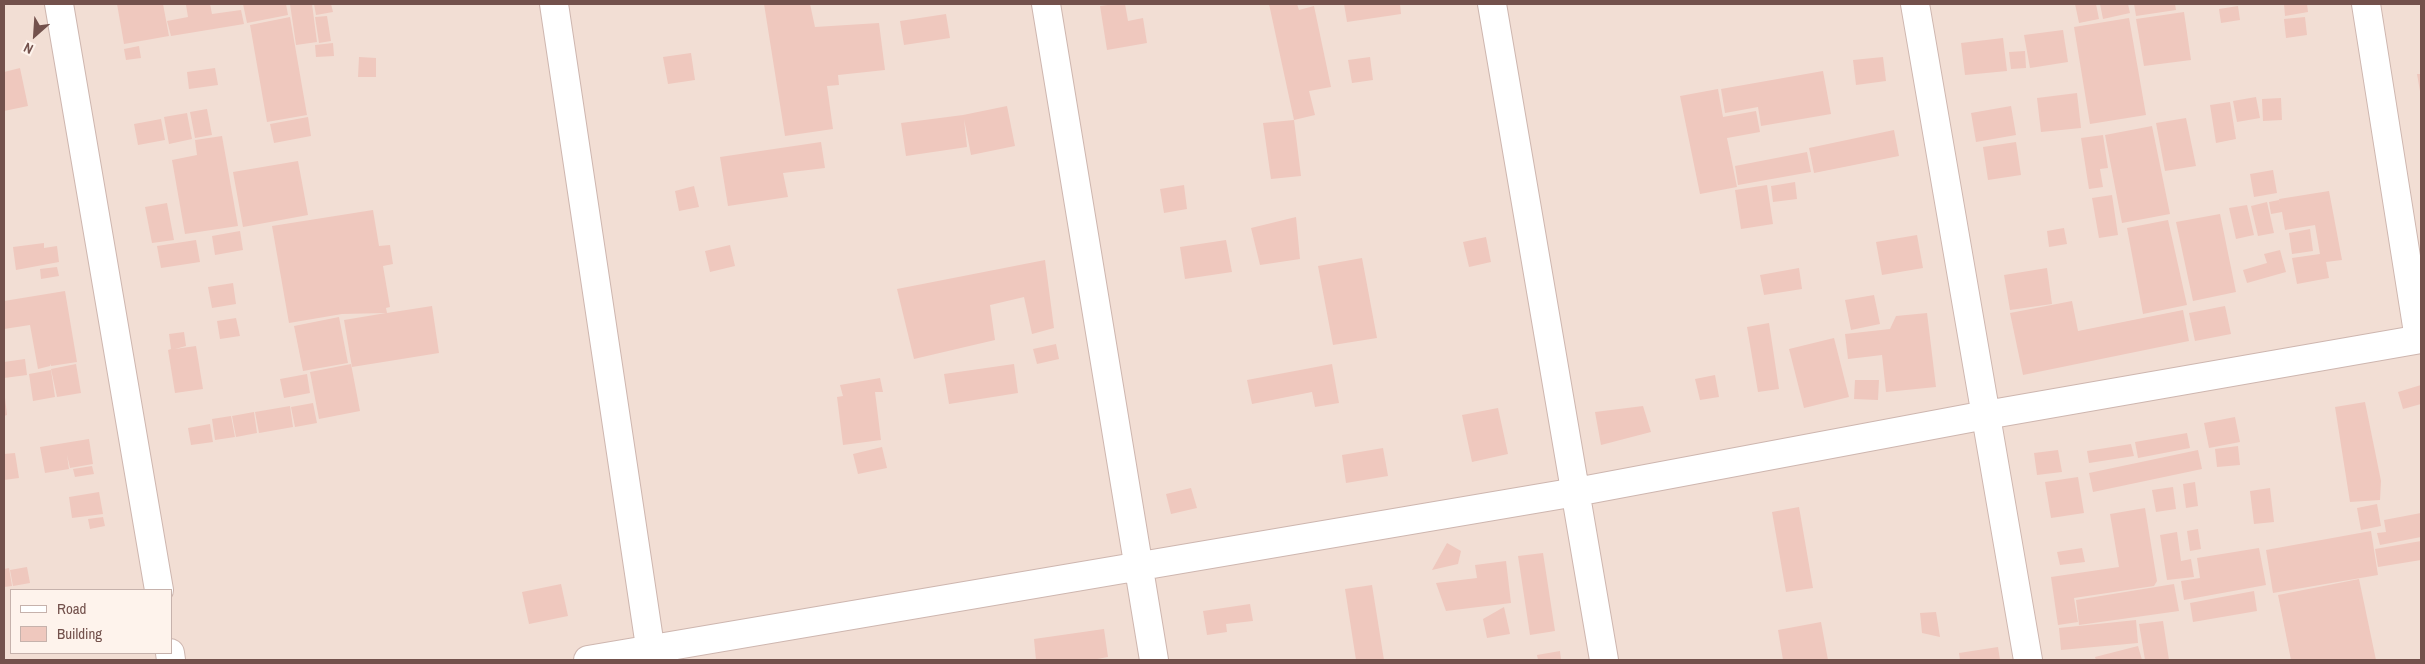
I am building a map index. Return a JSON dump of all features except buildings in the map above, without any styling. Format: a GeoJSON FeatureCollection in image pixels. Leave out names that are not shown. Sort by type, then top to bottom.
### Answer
{"type":"FeatureCollection","features":[{"type":"Feature","properties":{"kind":"street"},"geometry":{"type":"LineString","coordinates":[[59,4],[159,589]]}},
{"type":"Feature","properties":{"kind":"street"},"geometry":{"type":"LineString","coordinates":[[554,4],[651,655]]}},
{"type":"Feature","properties":{"kind":"street"},"geometry":{"type":"LineString","coordinates":[[1046,4],[1154,660]]}},
{"type":"Feature","properties":{"kind":"street"},"geometry":{"type":"LineString","coordinates":[[1492,4],[1604,660]]}},
{"type":"Feature","properties":{"kind":"street"},"geometry":{"type":"LineString","coordinates":[[1915,4],[2028,660]]}},
{"type":"Feature","properties":{"kind":"street"},"geometry":{"type":"LineString","coordinates":[[588,660],[651,655],[1140,567],[1576,492],[1986,416],[2420,339],[2366,4]]}},
{"type":"Feature","properties":{"kind":"shaded area"},"geometry":{"type":"Polygon","coordinates":[[[4,4],[2421,4],[2421,660],[4,660],[4,4]]]}}]}
